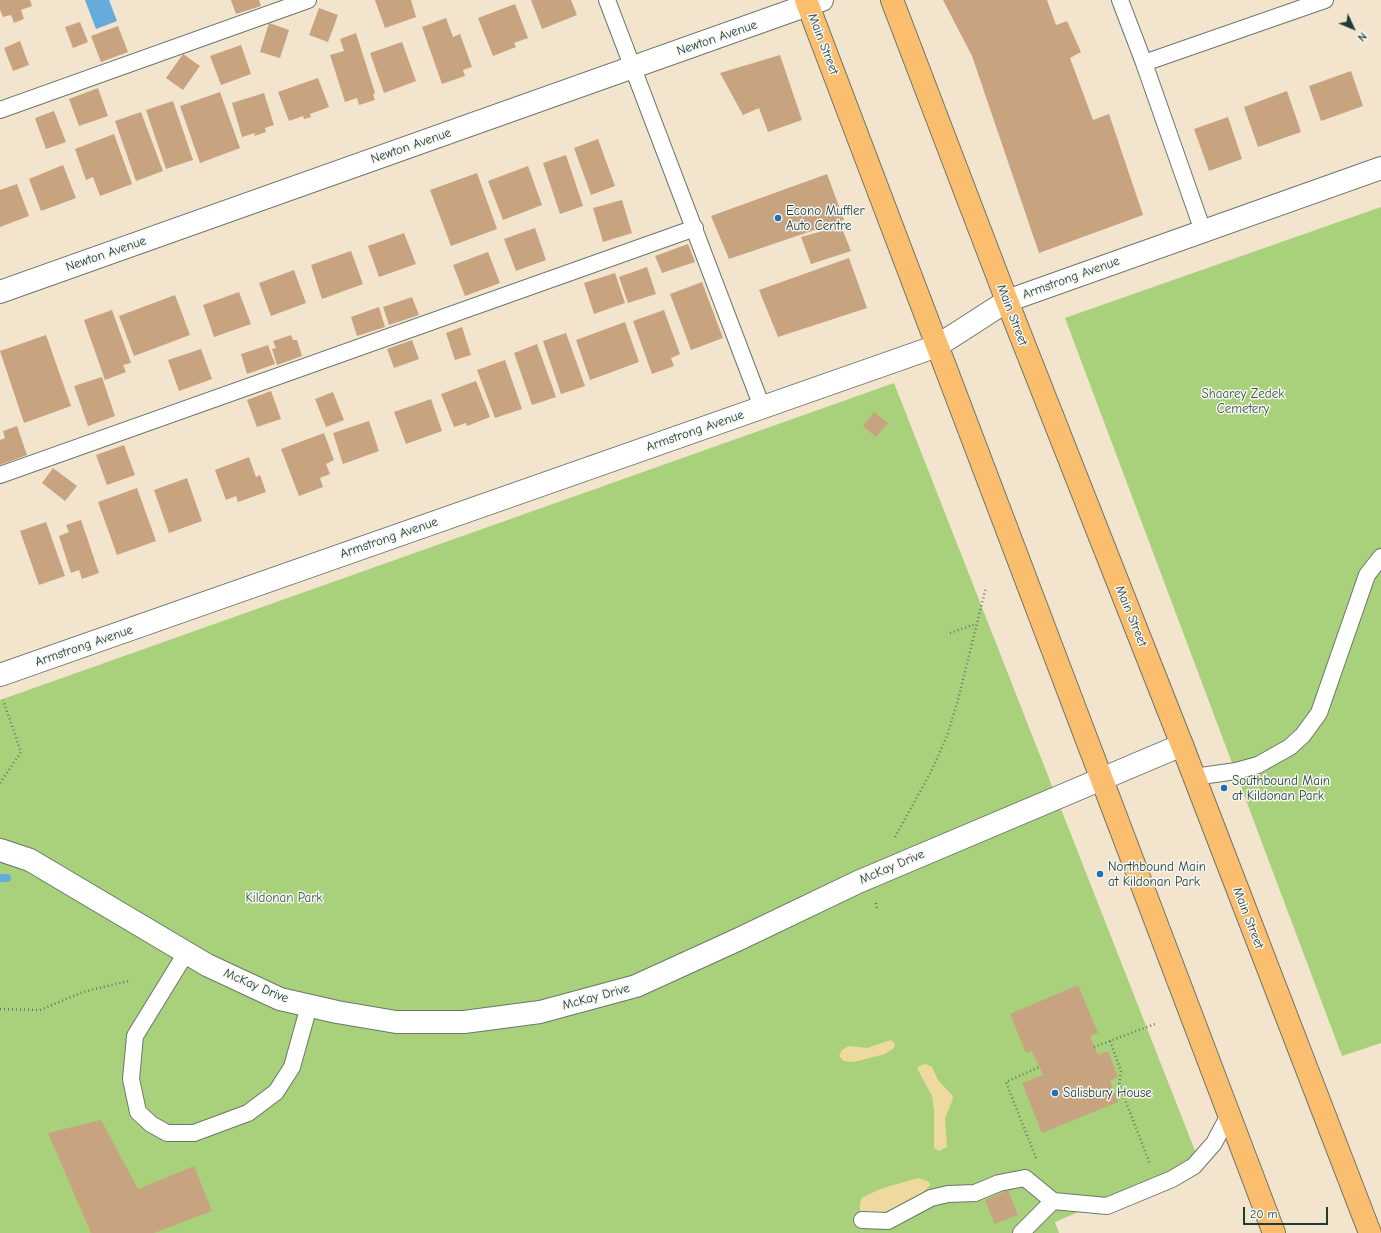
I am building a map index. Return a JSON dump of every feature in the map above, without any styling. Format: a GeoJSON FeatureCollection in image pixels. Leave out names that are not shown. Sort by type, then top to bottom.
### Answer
{"type":"FeatureCollection","features":[{"type":"Feature","properties":{"kind":"main road","name":"Main Street"},"geometry":{"type":"LineString","coordinates":[[892,0],[1007,301],[1182,745],[1370,1233]]}},
{"type":"Feature","properties":{"kind":"main road","name":"Main Street"},"geometry":{"type":"LineString","coordinates":[[812,2],[937,346],[1274,1233]]}},
{"type":"Feature","properties":{"kind":"street","name":"Newton Avenue"},"geometry":{"type":"LineString","coordinates":[[0,292],[633,68],[812,2]]}},
{"type":"Feature","properties":{"kind":"street","name":"Armstrong Avenue"},"geometry":{"type":"LineString","coordinates":[[0,674],[937,346],[1007,301],[1203,230],[1381,168]]}},
{"type":"Feature","properties":{"kind":"street","name":"McKay Drive"},"geometry":{"type":"LineString","coordinates":[[0,850],[30,860],[207,965],[280,999],[336,1012],[396,1022],[464,1022],[540,1012],[636,986],[881,872],[1100,778],[1182,745]]}},
{"type":"Feature","properties":{"kind":"lane"},"geometry":{"type":"LineString","coordinates":[[0,110],[308,0]]}},
{"type":"Feature","properties":{"kind":"lane"},"geometry":{"type":"LineString","coordinates":[[607,0],[762,407]]}},
{"type":"Feature","properties":{"kind":"lane"},"geometry":{"type":"LineString","coordinates":[[1120,0],[1203,230]]}},
{"type":"Feature","properties":{"kind":"lane"},"geometry":{"type":"LineString","coordinates":[[1144,63],[1325,0]]}},
{"type":"Feature","properties":{"kind":"lane"},"geometry":{"type":"LineString","coordinates":[[0,475],[695,228]]}},
{"type":"Feature","properties":{"kind":"lane"},"geometry":{"type":"LineString","coordinates":[[1194,777],[1236,772],[1258,765],[1290,747],[1303,735],[1319,713],[1367,575],[1381,557]]}},
{"type":"Feature","properties":{"kind":"lane"},"geometry":{"type":"LineString","coordinates":[[186,953],[135,1036],[131,1079],[138,1112],[151,1124],[167,1133],[194,1133],[248,1112],[276,1092],[292,1067],[309,1006]]}},
{"type":"Feature","properties":{"kind":"lane"},"geometry":{"type":"LineString","coordinates":[[862,1220],[888,1221],[931,1198],[948,1194],[976,1193],[999,1183],[1025,1178],[1053,1201],[1107,1206],[1165,1182],[1194,1166],[1214,1143],[1229,1115]]}},
{"type":"Feature","properties":{"kind":"lane"},"geometry":{"type":"LineString","coordinates":[[1021,1233],[1053,1201]]}},
{"type":"Feature","properties":{"kind":"path"},"geometry":{"type":"LineString","coordinates":[[877,910],[876,897],[881,872],[893,841],[932,772],[947,736],[958,700],[986,587]]}},
{"type":"Feature","properties":{"kind":"path"},"geometry":{"type":"LineString","coordinates":[[950,633],[977,624]]}},
{"type":"Feature","properties":{"kind":"path"},"geometry":{"type":"LineString","coordinates":[[0,783],[21,752],[2,697]]}},
{"type":"Feature","properties":{"kind":"path"},"geometry":{"type":"LineString","coordinates":[[0,1009],[40,1010],[83,992],[128,980]]}},
{"type":"Feature","properties":{"kind":"path"},"geometry":{"type":"LineString","coordinates":[[1094,1047],[1155,1024]]}},
{"type":"Feature","properties":{"kind":"path"},"geometry":{"type":"LineString","coordinates":[[1110,1041],[1121,1071],[1119,1084],[1165,1182]]}},
{"type":"Feature","properties":{"kind":"path"},"geometry":{"type":"LineString","coordinates":[[1038,1163],[1006,1082],[1039,1067]]}},
{"type":"Feature","properties":{"kind":"green space","name":"Shaarey Zedek Cemetery"},"geometry":{"type":"Polygon","coordinates":[[[1381,207],[1381,1043],[1342,1056],[1065,318],[1381,207]]]}},
{"type":"Feature","properties":{"kind":"green space","name":"Kildonan Park"},"geometry":{"type":"Polygon","coordinates":[[[894,383],[1199,1161],[1055,1222],[1059,1233],[0,1233],[0,700],[894,383]]]}},
{"type":"Feature","properties":{"kind":"sand"},"geometry":{"type":"Polygon","coordinates":[[[891,1040],[895,1044],[894,1048],[885,1054],[854,1062],[844,1061],[839,1056],[842,1050],[849,1046],[867,1048],[891,1040]]]}},
{"type":"Feature","properties":{"kind":"sand"},"geometry":{"type":"Polygon","coordinates":[[[926,1064],[932,1067],[938,1080],[952,1095],[953,1099],[945,1118],[947,1147],[939,1151],[934,1148],[934,1111],[932,1096],[917,1068],[926,1064]]]}},
{"type":"Feature","properties":{"kind":"sand"},"geometry":{"type":"Polygon","coordinates":[[[918,1178],[929,1182],[930,1185],[922,1194],[885,1213],[863,1214],[860,1210],[860,1202],[863,1197],[883,1188],[918,1178]]]}},
{"type":"Feature","properties":{"kind":"water"},"geometry":{"type":"Polygon","coordinates":[[[85,0],[109,0],[117,21],[96,29],[85,0]]]}},
{"type":"Feature","properties":{"kind":"building"},"geometry":{"type":"Polygon","coordinates":[[[0,0],[30,0],[32,6],[21,10],[24,19],[14,23],[11,15],[3,17],[0,10],[0,0]]]}},
{"type":"Feature","properties":{"kind":"building"},"geometry":{"type":"Polygon","coordinates":[[[231,0],[259,0],[261,6],[236,14],[231,0]]]}},
{"type":"Feature","properties":{"kind":"building"},"geometry":{"type":"Polygon","coordinates":[[[375,0],[411,0],[416,17],[385,28],[375,0]]]}},
{"type":"Feature","properties":{"kind":"building"},"geometry":{"type":"Polygon","coordinates":[[[531,0],[571,0],[577,15],[542,29],[531,0]]]}},
{"type":"Feature","properties":{"kind":"building"},"geometry":{"type":"Polygon","coordinates":[[[943,0],[1047,0],[1056,25],[1067,21],[1081,52],[1070,58],[1093,120],[1109,114],[1143,215],[1039,253],[972,56],[943,0]]]}},
{"type":"Feature","properties":{"kind":"building"},"geometry":{"type":"Polygon","coordinates":[[[515,4],[528,38],[514,43],[516,47],[493,56],[478,18],[515,4]]]}},
{"type":"Feature","properties":{"kind":"building"},"geometry":{"type":"Polygon","coordinates":[[[319,8],[338,15],[328,42],[309,35],[319,8]]]}},
{"type":"Feature","properties":{"kind":"building"},"geometry":{"type":"Polygon","coordinates":[[[446,18],[453,37],[460,34],[472,67],[463,70],[465,76],[442,84],[422,27],[446,18]]]}},
{"type":"Feature","properties":{"kind":"building"},"geometry":{"type":"Polygon","coordinates":[[[80,22],[88,42],[73,48],[65,27],[80,22]]]}},
{"type":"Feature","properties":{"kind":"building"},"geometry":{"type":"Polygon","coordinates":[[[269,23],[289,30],[280,58],[260,52],[269,23]]]}},
{"type":"Feature","properties":{"kind":"building"},"geometry":{"type":"Polygon","coordinates":[[[118,26],[128,52],[101,62],[91,36],[118,26]]]}},
{"type":"Feature","properties":{"kind":"building"},"geometry":{"type":"Polygon","coordinates":[[[356,33],[375,93],[373,94],[375,100],[359,105],[357,98],[345,102],[330,55],[344,51],[340,39],[356,33]]]}},
{"type":"Feature","properties":{"kind":"building"},"geometry":{"type":"Polygon","coordinates":[[[20,41],[29,65],[13,71],[4,48],[20,41]]]}},
{"type":"Feature","properties":{"kind":"building"},"geometry":{"type":"Polygon","coordinates":[[[402,42],[416,81],[384,93],[370,53],[402,42]]]}},
{"type":"Feature","properties":{"kind":"building"},"geometry":{"type":"Polygon","coordinates":[[[241,45],[251,74],[221,85],[210,56],[241,45]]]}},
{"type":"Feature","properties":{"kind":"building"},"geometry":{"type":"Polygon","coordinates":[[[183,54],[200,66],[183,90],[166,78],[183,54]]]}},
{"type":"Feature","properties":{"kind":"building"},"geometry":{"type":"Polygon","coordinates":[[[780,55],[802,120],[768,132],[759,108],[743,115],[720,73],[780,55]]]}},
{"type":"Feature","properties":{"kind":"building"},"geometry":{"type":"Polygon","coordinates":[[[1351,71],[1363,106],[1321,121],[1309,86],[1351,71]]]}},
{"type":"Feature","properties":{"kind":"building"},"geometry":{"type":"Polygon","coordinates":[[[318,78],[329,107],[310,114],[311,117],[304,119],[303,116],[289,121],[278,92],[318,78]]]}},
{"type":"Feature","properties":{"kind":"building"},"geometry":{"type":"Polygon","coordinates":[[[98,88],[108,116],[79,126],[69,99],[98,88]]]}},
{"type":"Feature","properties":{"kind":"building"},"geometry":{"type":"Polygon","coordinates":[[[1287,91],[1301,132],[1258,147],[1244,107],[1287,91]]]}},
{"type":"Feature","properties":{"kind":"building"},"geometry":{"type":"Polygon","coordinates":[[[220,92],[240,148],[200,163],[180,106],[220,92]]]}},
{"type":"Feature","properties":{"kind":"building"},"geometry":{"type":"Polygon","coordinates":[[[264,93],[274,125],[265,128],[266,132],[254,136],[255,133],[242,137],[232,103],[264,93]]]}},
{"type":"Feature","properties":{"kind":"building"},"geometry":{"type":"Polygon","coordinates":[[[173,101],[193,160],[166,169],[146,110],[173,101]]]}},
{"type":"Feature","properties":{"kind":"building"},"geometry":{"type":"Polygon","coordinates":[[[54,111],[66,142],[46,149],[35,118],[54,111]]]}},
{"type":"Feature","properties":{"kind":"building"},"geometry":{"type":"Polygon","coordinates":[[[141,112],[163,171],[136,181],[115,121],[141,112]]]}},
{"type":"Feature","properties":{"kind":"building"},"geometry":{"type":"Polygon","coordinates":[[[1228,117],[1242,159],[1209,171],[1194,129],[1228,117]]]}},
{"type":"Feature","properties":{"kind":"building"},"geometry":{"type":"Polygon","coordinates":[[[114,134],[132,184],[100,196],[93,177],[86,180],[75,149],[114,134]]]}},
{"type":"Feature","properties":{"kind":"building"},"geometry":{"type":"Polygon","coordinates":[[[598,139],[615,186],[591,195],[574,148],[598,139]]]}},
{"type":"Feature","properties":{"kind":"building"},"geometry":{"type":"Polygon","coordinates":[[[566,155],[583,206],[560,214],[543,163],[566,155]]]}},
{"type":"Feature","properties":{"kind":"building"},"geometry":{"type":"Polygon","coordinates":[[[63,165],[76,198],[41,211],[29,179],[63,165]]]}},
{"type":"Feature","properties":{"kind":"building"},"geometry":{"type":"Polygon","coordinates":[[[528,166],[542,205],[503,220],[488,181],[528,166]]]}},
{"type":"Feature","properties":{"kind":"building"},"geometry":{"type":"Polygon","coordinates":[[[477,173],[497,229],[451,246],[430,190],[477,173]]]}},
{"type":"Feature","properties":{"kind":"building","name":"Econo Muffler Auto Centre"},"geometry":{"type":"Polygon","coordinates":[[[827,174],[844,220],[729,259],[711,216],[827,174]]]}},
{"type":"Feature","properties":{"kind":"building"},"geometry":{"type":"Polygon","coordinates":[[[17,184],[29,216],[0,227],[0,190],[17,184]]]}},
{"type":"Feature","properties":{"kind":"building"},"geometry":{"type":"Polygon","coordinates":[[[622,200],[632,233],[603,242],[593,208],[622,200]]]}},
{"type":"Feature","properties":{"kind":"building"},"geometry":{"type":"Polygon","coordinates":[[[841,226],[851,251],[811,264],[801,237],[841,226]]]}},
{"type":"Feature","properties":{"kind":"building"},"geometry":{"type":"Polygon","coordinates":[[[535,228],[546,260],[516,271],[504,239],[535,228]]]}},
{"type":"Feature","properties":{"kind":"building"},"geometry":{"type":"Polygon","coordinates":[[[404,233],[416,264],[379,277],[368,246],[404,233]]]}},
{"type":"Feature","properties":{"kind":"building"},"geometry":{"type":"Polygon","coordinates":[[[688,244],[695,262],[662,273],[655,256],[688,244]]]}},
{"type":"Feature","properties":{"kind":"building"},"geometry":{"type":"Polygon","coordinates":[[[351,251],[363,284],[322,299],[311,265],[351,251]]]}},
{"type":"Feature","properties":{"kind":"building"},"geometry":{"type":"Polygon","coordinates":[[[488,252],[500,283],[465,296],[453,265],[488,252]]]}},
{"type":"Feature","properties":{"kind":"building"},"geometry":{"type":"Polygon","coordinates":[[[849,258],[867,308],[778,337],[759,290],[849,258]]]}},
{"type":"Feature","properties":{"kind":"building"},"geometry":{"type":"Polygon","coordinates":[[[647,267],[656,294],[628,303],[619,277],[647,267]]]}},
{"type":"Feature","properties":{"kind":"building"},"geometry":{"type":"Polygon","coordinates":[[[294,270],[306,303],[271,316],[259,283],[294,270]]]}},
{"type":"Feature","properties":{"kind":"building"},"geometry":{"type":"Polygon","coordinates":[[[615,273],[625,303],[594,314],[584,283],[615,273]]]}},
{"type":"Feature","properties":{"kind":"building"},"geometry":{"type":"Polygon","coordinates":[[[702,282],[723,338],[691,350],[670,294],[702,282]]]}},
{"type":"Feature","properties":{"kind":"building"},"geometry":{"type":"Polygon","coordinates":[[[239,292],[251,324],[214,337],[203,305],[239,292]]]}},
{"type":"Feature","properties":{"kind":"building"},"geometry":{"type":"Polygon","coordinates":[[[175,295],[190,335],[134,356],[119,316],[175,295]]]}},
{"type":"Feature","properties":{"kind":"building"},"geometry":{"type":"Polygon","coordinates":[[[412,297],[419,315],[389,325],[383,307],[412,297]]]}},
{"type":"Feature","properties":{"kind":"building"},"geometry":{"type":"Polygon","coordinates":[[[379,307],[385,327],[357,336],[351,317],[379,307]]]}},
{"type":"Feature","properties":{"kind":"building"},"geometry":{"type":"Polygon","coordinates":[[[112,310],[131,363],[123,365],[126,372],[105,380],[84,320],[112,310]]]}},
{"type":"Feature","properties":{"kind":"building"},"geometry":{"type":"Polygon","coordinates":[[[664,310],[680,354],[671,358],[674,366],[652,374],[633,321],[664,310]]]}},
{"type":"Feature","properties":{"kind":"building"},"geometry":{"type":"Polygon","coordinates":[[[625,322],[639,362],[590,380],[576,340],[625,322]]]}},
{"type":"Feature","properties":{"kind":"building"},"geometry":{"type":"Polygon","coordinates":[[[462,327],[471,355],[455,360],[446,333],[462,327]]]}},
{"type":"Feature","properties":{"kind":"building"},"geometry":{"type":"Polygon","coordinates":[[[566,333],[585,386],[561,394],[543,341],[566,333]]]}},
{"type":"Feature","properties":{"kind":"building"},"geometry":{"type":"Polygon","coordinates":[[[46,335],[71,406],[24,423],[0,351],[46,335]]]}},
{"type":"Feature","properties":{"kind":"building"},"geometry":{"type":"Polygon","coordinates":[[[291,335],[293,340],[297,340],[302,356],[277,365],[272,349],[276,348],[273,341],[291,335]]]}},
{"type":"Feature","properties":{"kind":"building"},"geometry":{"type":"Polygon","coordinates":[[[412,340],[419,359],[394,368],[387,349],[412,340]]]}},
{"type":"Feature","properties":{"kind":"building"},"geometry":{"type":"Polygon","coordinates":[[[537,344],[556,397],[532,405],[514,353],[537,344]]]}},
{"type":"Feature","properties":{"kind":"building"},"geometry":{"type":"Polygon","coordinates":[[[268,345],[275,364],[247,374],[241,354],[268,345]]]}},
{"type":"Feature","properties":{"kind":"building"},"geometry":{"type":"Polygon","coordinates":[[[201,349],[212,379],[179,391],[168,360],[201,349]]]}},
{"type":"Feature","properties":{"kind":"building"},"geometry":{"type":"Polygon","coordinates":[[[505,360],[522,409],[495,418],[477,370],[505,360]]]}},
{"type":"Feature","properties":{"kind":"building"},"geometry":{"type":"Polygon","coordinates":[[[102,377],[115,416],[88,426],[74,386],[102,377]]]}},
{"type":"Feature","properties":{"kind":"building"},"geometry":{"type":"Polygon","coordinates":[[[476,381],[490,417],[467,426],[466,423],[454,427],[441,394],[476,381]]]}},
{"type":"Feature","properties":{"kind":"building"},"geometry":{"type":"Polygon","coordinates":[[[271,391],[281,419],[257,427],[247,400],[271,391]]]}},
{"type":"Feature","properties":{"kind":"building"},"geometry":{"type":"Polygon","coordinates":[[[333,392],[344,420],[326,427],[315,399],[333,392]]]}},
{"type":"Feature","properties":{"kind":"building"},"geometry":{"type":"Polygon","coordinates":[[[431,399],[442,431],[406,444],[394,412],[431,399]]]}},
{"type":"Feature","properties":{"kind":"building"},"geometry":{"type":"Polygon","coordinates":[[[874,412],[888,423],[876,437],[863,426],[874,412]]]}},
{"type":"Feature","properties":{"kind":"building"},"geometry":{"type":"Polygon","coordinates":[[[369,421],[379,451],[343,464],[333,433],[369,421]]]}},
{"type":"Feature","properties":{"kind":"building"},"geometry":{"type":"Polygon","coordinates":[[[17,426],[27,455],[0,465],[0,440],[5,438],[3,431],[17,426]]]}},
{"type":"Feature","properties":{"kind":"building"},"geometry":{"type":"Polygon","coordinates":[[[324,433],[334,460],[326,464],[330,474],[320,478],[323,487],[299,496],[281,449],[324,433]]]}},
{"type":"Feature","properties":{"kind":"building"},"geometry":{"type":"Polygon","coordinates":[[[124,445],[135,475],[107,485],[96,455],[124,445]]]}},
{"type":"Feature","properties":{"kind":"building"},"geometry":{"type":"Polygon","coordinates":[[[249,457],[256,477],[260,475],[266,492],[238,502],[236,496],[226,500],[215,470],[249,457]]]}},
{"type":"Feature","properties":{"kind":"building"},"geometry":{"type":"Polygon","coordinates":[[[53,468],[77,486],[65,501],[42,483],[53,468]]]}},
{"type":"Feature","properties":{"kind":"building"},"geometry":{"type":"Polygon","coordinates":[[[187,478],[202,521],[169,533],[154,490],[187,478]]]}},
{"type":"Feature","properties":{"kind":"building"},"geometry":{"type":"Polygon","coordinates":[[[137,488],[156,541],[117,555],[98,502],[137,488]]]}},
{"type":"Feature","properties":{"kind":"building"},"geometry":{"type":"Polygon","coordinates":[[[81,520],[99,573],[82,579],[79,570],[71,573],[59,536],[69,532],[66,525],[81,520]]]}},
{"type":"Feature","properties":{"kind":"building"},"geometry":{"type":"Polygon","coordinates":[[[46,522],[65,576],[39,585],[20,531],[46,522]]]}},
{"type":"Feature","properties":{"kind":"building"},"geometry":{"type":"Polygon","coordinates":[[[1078,985],[1098,1033],[1090,1036],[1098,1055],[1108,1051],[1118,1077],[1110,1081],[1118,1102],[1042,1133],[1022,1083],[1043,1075],[1032,1051],[1026,1053],[1010,1014],[1078,985]]]}},
{"type":"Feature","properties":{"kind":"building"},"geometry":{"type":"Polygon","coordinates":[[[101,1120],[138,1189],[194,1166],[212,1211],[154,1233],[91,1233],[48,1133],[101,1120]]]}},
{"type":"Feature","properties":{"kind":"building"},"geometry":{"type":"Polygon","coordinates":[[[1008,1190],[1018,1215],[995,1224],[985,1200],[1008,1190]]]}},
{"type":"Feature","properties":{"kind":"waterway"},"geometry":{"type":"LineString","coordinates":[[0,878],[7,878]]}},
{"type":"Feature","properties":{"kind":"place","name":"Econo Muffler Auto Centre"},"geometry":{"type":"Point","coordinates":[778,218]}},
{"type":"Feature","properties":{"kind":"place","name":"Southbound Main at Kildonan Park"},"geometry":{"type":"Point","coordinates":[1224,788]}},
{"type":"Feature","properties":{"kind":"place","name":"Northbound Main at Kildonan Park"},"geometry":{"type":"Point","coordinates":[1100,874]}},
{"type":"Feature","properties":{"kind":"place","name":"Salisbury House"},"geometry":{"type":"Point","coordinates":[1055,1093]}}]}
